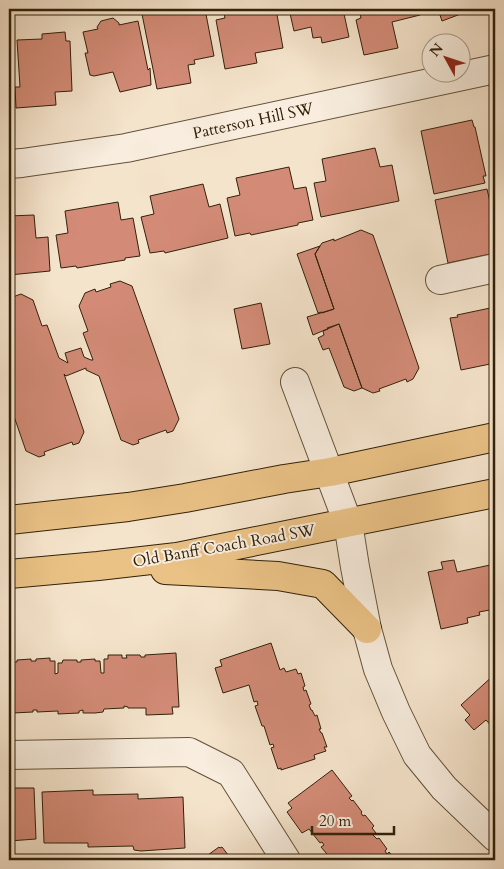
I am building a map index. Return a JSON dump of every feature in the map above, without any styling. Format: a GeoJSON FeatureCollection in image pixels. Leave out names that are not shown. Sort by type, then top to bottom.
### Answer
{"type":"FeatureCollection","features":[{"type":"Feature","properties":{"kind":"main road"},"geometry":{"type":"LineString","coordinates":[[9,520],[128,508],[330,472],[495,437]]}},
{"type":"Feature","properties":{"kind":"main road","name":"Old Banff Coach Road SW"},"geometry":{"type":"LineString","coordinates":[[9,574],[178,557],[495,493]]}},
{"type":"Feature","properties":{"kind":"main road"},"geometry":{"type":"LineString","coordinates":[[98,566],[278,576],[323,584],[367,629]]}},
{"type":"Feature","properties":{"kind":"street","name":"Patterson Hill SW"},"geometry":{"type":"LineString","coordinates":[[9,164],[126,148],[495,69]]}},
{"type":"Feature","properties":{"kind":"street"},"geometry":{"type":"LineString","coordinates":[[440,280],[495,268]]}},
{"type":"Feature","properties":{"kind":"street"},"geometry":{"type":"LineString","coordinates":[[295,382],[348,523],[354,567],[367,629],[382,678],[396,712],[417,755],[444,788],[495,837]]}},
{"type":"Feature","properties":{"kind":"street"},"geometry":{"type":"LineString","coordinates":[[9,755],[189,752],[231,773],[286,860]]}},
{"type":"Feature","properties":{"kind":"building"},"geometry":{"type":"Polygon","coordinates":[[[166,9],[205,9],[214,56],[194,60],[195,64],[188,65],[191,83],[157,89],[142,14],[166,9]]]}},
{"type":"Feature","properties":{"kind":"building"},"geometry":{"type":"Polygon","coordinates":[[[223,9],[276,9],[283,48],[255,53],[257,63],[225,69],[216,20],[225,18],[223,9]]]}},
{"type":"Feature","properties":{"kind":"building"},"geometry":{"type":"Polygon","coordinates":[[[289,9],[343,9],[349,37],[322,43],[321,37],[313,38],[311,27],[294,31],[289,9]]]}},
{"type":"Feature","properties":{"kind":"building"},"geometry":{"type":"Polygon","coordinates":[[[359,9],[419,9],[420,15],[392,22],[398,48],[364,55],[356,20],[361,18],[359,9]]]}},
{"type":"Feature","properties":{"kind":"building"},"geometry":{"type":"Polygon","coordinates":[[[438,9],[474,9],[442,21],[438,9]]]}},
{"type":"Feature","properties":{"kind":"building"},"geometry":{"type":"Polygon","coordinates":[[[113,18],[119,25],[138,21],[148,70],[150,68],[151,85],[120,92],[113,72],[94,76],[90,75],[85,53],[88,53],[83,32],[98,29],[97,27],[101,21],[113,18]]]}},
{"type":"Feature","properties":{"kind":"building"},"geometry":{"type":"Polygon","coordinates":[[[65,32],[66,41],[70,41],[72,91],[55,92],[56,105],[16,108],[15,87],[20,87],[17,40],[42,39],[42,34],[65,32]]]}},
{"type":"Feature","properties":{"kind":"building"},"geometry":{"type":"Polygon","coordinates":[[[472,120],[486,176],[483,176],[485,183],[434,194],[421,131],[472,120]]]}},
{"type":"Feature","properties":{"kind":"building"},"geometry":{"type":"Polygon","coordinates":[[[375,148],[380,167],[392,165],[399,201],[321,217],[314,183],[326,181],[322,159],[375,148]]]}},
{"type":"Feature","properties":{"kind":"building"},"geometry":{"type":"Polygon","coordinates":[[[289,167],[294,189],[306,187],[313,220],[251,235],[250,233],[235,236],[227,198],[240,195],[236,178],[289,167]]]}},
{"type":"Feature","properties":{"kind":"building"},"geometry":{"type":"Polygon","coordinates":[[[203,184],[209,207],[220,204],[228,238],[165,253],[164,251],[150,253],[141,217],[154,214],[150,196],[203,184]]]}},
{"type":"Feature","properties":{"kind":"building"},"geometry":{"type":"Polygon","coordinates":[[[487,189],[495,224],[495,253],[448,263],[435,200],[487,189]]]}},
{"type":"Feature","properties":{"kind":"building"},"geometry":{"type":"Polygon","coordinates":[[[118,202],[121,220],[133,218],[140,256],[77,268],[76,266],[61,268],[56,235],[68,233],[65,211],[118,202]]]}},
{"type":"Feature","properties":{"kind":"building"},"geometry":{"type":"Polygon","coordinates":[[[34,215],[36,238],[48,237],[50,271],[9,275],[9,216],[34,215]]]}},
{"type":"Feature","properties":{"kind":"building"},"geometry":{"type":"Polygon","coordinates":[[[361,230],[373,235],[419,368],[413,379],[407,382],[406,379],[373,393],[362,388],[339,324],[313,335],[307,317],[334,309],[315,254],[322,243],[334,239],[334,241],[361,230]]]}},
{"type":"Feature","properties":{"kind":"building"},"geometry":{"type":"Polygon","coordinates":[[[320,246],[315,254],[334,309],[318,313],[297,254],[320,246]]]}},
{"type":"Feature","properties":{"kind":"building"},"geometry":{"type":"Polygon","coordinates":[[[120,281],[132,286],[179,419],[173,431],[167,433],[166,430],[138,440],[139,443],[133,445],[121,440],[99,376],[86,370],[86,368],[66,376],[64,374],[84,432],[79,443],[73,445],[72,442],[44,452],[45,455],[39,457],[26,451],[9,402],[10,298],[21,294],[33,300],[42,326],[47,325],[59,358],[68,363],[65,353],[81,348],[84,357],[93,360],[83,333],[88,331],[79,306],[85,293],[95,289],[96,292],[111,287],[110,284],[120,281]]]}},
{"type":"Feature","properties":{"kind":"building"},"geometry":{"type":"Polygon","coordinates":[[[261,303],[270,344],[242,349],[234,309],[261,303]]]}},
{"type":"Feature","properties":{"kind":"building"},"geometry":{"type":"Polygon","coordinates":[[[495,307],[495,363],[461,370],[450,318],[495,307]]]}},
{"type":"Feature","properties":{"kind":"building"},"geometry":{"type":"Polygon","coordinates":[[[339,324],[362,388],[354,391],[344,387],[329,348],[323,350],[318,338],[324,335],[323,331],[327,328],[339,324]]]}},
{"type":"Feature","properties":{"kind":"building"},"geometry":{"type":"Polygon","coordinates":[[[454,560],[457,572],[495,564],[495,609],[479,612],[480,615],[467,618],[468,623],[441,629],[428,572],[443,569],[441,562],[454,560]]]}},
{"type":"Feature","properties":{"kind":"building"},"geometry":{"type":"Polygon","coordinates":[[[271,643],[280,670],[284,668],[286,672],[296,669],[298,674],[301,673],[305,686],[303,687],[304,691],[306,690],[311,710],[315,716],[317,715],[321,729],[319,729],[327,747],[324,747],[326,751],[314,755],[315,759],[281,770],[281,768],[278,769],[271,748],[274,747],[273,744],[270,745],[264,726],[262,726],[255,706],[258,705],[257,701],[254,702],[249,685],[223,693],[215,668],[222,666],[220,660],[271,643]]]}},
{"type":"Feature","properties":{"kind":"building"},"geometry":{"type":"Polygon","coordinates":[[[176,653],[179,707],[172,707],[173,714],[146,715],[146,708],[128,708],[124,706],[124,708],[104,709],[103,712],[95,713],[83,713],[83,710],[79,711],[79,713],[58,714],[58,711],[37,712],[37,710],[33,710],[33,712],[13,713],[13,711],[10,711],[9,674],[13,674],[13,662],[17,662],[17,660],[31,659],[31,661],[36,661],[36,659],[50,658],[50,661],[55,661],[55,674],[58,673],[58,663],[62,663],[63,660],[77,660],[77,662],[81,662],[81,660],[95,659],[95,661],[100,661],[101,673],[104,673],[104,659],[108,659],[108,655],[122,655],[122,658],[127,658],[126,655],[145,657],[145,655],[176,653]]]}},
{"type":"Feature","properties":{"kind":"building"},"geometry":{"type":"Polygon","coordinates":[[[495,674],[495,730],[486,720],[474,730],[465,720],[470,715],[461,705],[495,674]]]}},
{"type":"Feature","properties":{"kind":"building"},"geometry":{"type":"Polygon","coordinates":[[[332,770],[352,796],[349,798],[353,800],[363,816],[365,815],[374,826],[372,828],[376,833],[373,835],[377,839],[379,838],[387,849],[385,851],[387,854],[389,852],[396,860],[332,860],[321,847],[324,845],[322,842],[320,843],[309,829],[302,833],[287,812],[292,808],[288,803],[332,770]]]}},
{"type":"Feature","properties":{"kind":"building"},"geometry":{"type":"Polygon","coordinates":[[[9,788],[34,788],[36,839],[9,841],[9,788]]]}},
{"type":"Feature","properties":{"kind":"building"},"geometry":{"type":"Polygon","coordinates":[[[93,790],[93,795],[138,794],[138,799],[183,797],[185,848],[141,851],[134,850],[133,846],[88,847],[88,843],[44,843],[42,792],[93,790]]]}},
{"type":"Feature","properties":{"kind":"building"},"geometry":{"type":"Polygon","coordinates":[[[219,847],[222,847],[232,860],[201,860],[219,847]]]}}]}
